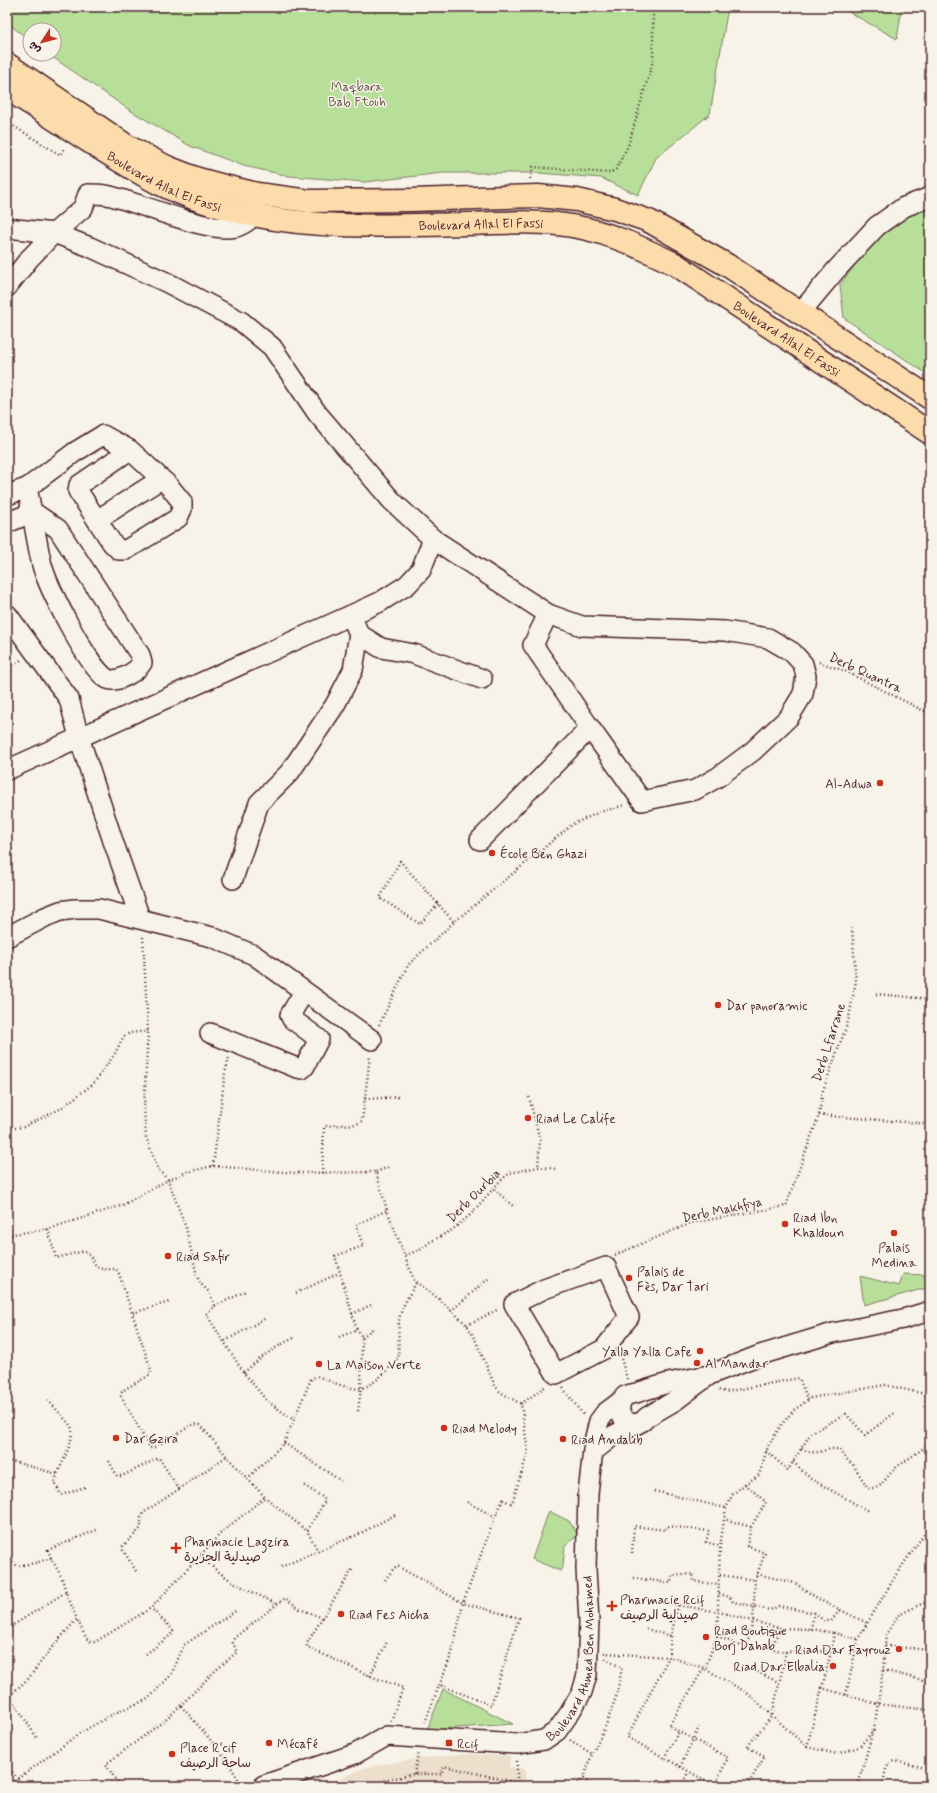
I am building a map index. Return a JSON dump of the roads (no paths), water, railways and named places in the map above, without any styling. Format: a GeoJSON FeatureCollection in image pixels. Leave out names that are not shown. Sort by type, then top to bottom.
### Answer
{"type":"FeatureCollection","features":[{"type":"Feature","properties":{"kind":"main road","name":"Boulevard Allal El Fassi"},"geometry":{"type":"LineString","coordinates":[[7,64],[127,146],[160,164],[195,178],[257,194],[309,200],[412,200],[538,196],[576,200],[615,209],[649,220],[727,264],[930,398]]}},
{"type":"Feature","properties":{"kind":"main road","name":"Boulevard Allal El Fassi"},"geometry":{"type":"LineString","coordinates":[[7,89],[119,160],[159,183],[189,197],[220,207],[254,215],[305,223],[364,226],[534,223],[572,226],[611,236],[642,247],[675,264],[930,433]]}},
{"type":"Feature","properties":{"kind":"street"},"geometry":{"type":"LineString","coordinates":[[7,287],[29,259],[54,233],[83,208],[88,194],[106,195],[187,220],[219,228],[239,227],[254,215],[257,194]]}},
{"type":"Feature","properties":{"kind":"street"},"geometry":{"type":"LineString","coordinates":[[800,313],[836,270],[877,226],[904,207],[930,197]]}},
{"type":"Feature","properties":{"kind":"street"},"geometry":{"type":"LineString","coordinates":[[7,228],[54,233],[90,247],[168,283],[242,322],[272,347],[317,413],[392,500],[433,539],[548,614],[582,626],[725,631],[768,638],[792,652],[803,664],[806,676],[803,694],[789,717],[754,751],[718,777],[695,790],[642,801],[533,645],[548,614]]}},
{"type":"Feature","properties":{"kind":"street"},"geometry":{"type":"LineString","coordinates":[[7,495],[27,488],[75,452],[103,434],[130,450],[161,479],[182,502],[182,509],[178,518],[126,550],[119,550],[112,543],[78,491],[79,485],[130,450]]}},
{"type":"Feature","properties":{"kind":"street"},"geometry":{"type":"LineString","coordinates":[[97,520],[161,479]]}},
{"type":"Feature","properties":{"kind":"street"},"geometry":{"type":"LineString","coordinates":[[27,488],[33,512],[42,567],[64,617],[85,652],[99,672],[106,679],[111,680],[126,677],[142,663],[140,655],[58,529],[33,512]]}},
{"type":"Feature","properties":{"kind":"street"},"geometry":{"type":"LineString","coordinates":[[7,523],[33,512]]}},
{"type":"Feature","properties":{"kind":"street"},"geometry":{"type":"LineString","coordinates":[[7,770],[380,602],[407,585],[420,570],[433,539]]}},
{"type":"Feature","properties":{"kind":"street"},"geometry":{"type":"LineString","coordinates":[[7,614],[69,699],[79,737],[140,918]]}},
{"type":"Feature","properties":{"kind":"street"},"geometry":{"type":"LineString","coordinates":[[233,879],[259,803],[290,772],[335,705],[353,670],[359,634],[351,615]]}},
{"type":"Feature","properties":{"kind":"street"},"geometry":{"type":"LineString","coordinates":[[359,634],[381,648],[414,654],[482,678]]}},
{"type":"Feature","properties":{"kind":"street"},"geometry":{"type":"LineString","coordinates":[[480,840],[590,728]]}},
{"type":"Feature","properties":{"kind":"street"},"geometry":{"type":"LineString","coordinates":[[7,937],[45,917],[60,911],[75,909],[98,909],[140,918],[212,937],[254,955],[372,1040]]}},
{"type":"Feature","properties":{"kind":"street"},"geometry":{"type":"LineString","coordinates":[[210,1033],[302,1069],[305,1066],[318,1039],[290,1016],[304,992]]}},
{"type":"Feature","properties":{"kind":"street"},"geometry":{"type":"LineString","coordinates":[[606,1266],[629,1317],[604,1349],[556,1374],[544,1352],[514,1304],[544,1289],[606,1266]]}},
{"type":"Feature","properties":{"kind":"street"},"geometry":{"type":"LineString","coordinates":[[594,1451],[614,1435],[676,1400],[709,1375],[760,1355],[833,1333],[903,1319],[928,1312]]}},
{"type":"Feature","properties":{"kind":"street","name":"Boulevard Ahmed Ben Mohamed"},"geometry":{"type":"LineString","coordinates":[[264,1785],[355,1754],[387,1736],[517,1744],[544,1740],[557,1731],[582,1692],[592,1653],[586,1570],[588,1494],[594,1451],[594,1440],[600,1421],[605,1413],[629,1397],[668,1383],[709,1375]]}},
{"type":"Feature","properties":{"kind":"street"},"geometry":{"type":"LineString","coordinates":[[629,1397],[647,1400],[649,1405],[642,1420],[626,1422],[621,1417],[619,1406],[629,1397]]}},
{"type":"Feature","properties":{"kind":"place","name":"Al-Adwa"},"geometry":{"type":"Point","coordinates":[880,783]}},
{"type":"Feature","properties":{"kind":"place","name":"École Ben Ghazi"},"geometry":{"type":"Point","coordinates":[492,853]}},
{"type":"Feature","properties":{"kind":"place","name":"Dar panoramic"},"geometry":{"type":"Point","coordinates":[718,1005]}},
{"type":"Feature","properties":{"kind":"place","name":"Riad Le Calife"},"geometry":{"type":"Point","coordinates":[528,1118]}},
{"type":"Feature","properties":{"kind":"place","name":"Riad Ibn Khaldoun"},"geometry":{"type":"Point","coordinates":[785,1224]}},
{"type":"Feature","properties":{"kind":"place","name":"Palais Medina"},"geometry":{"type":"Point","coordinates":[894,1233]}},
{"type":"Feature","properties":{"kind":"place","name":"Riad Safir"},"geometry":{"type":"Point","coordinates":[168,1256]}},
{"type":"Feature","properties":{"kind":"place","name":"Palais de Fès, Dar Tari"},"geometry":{"type":"Point","coordinates":[629,1278]}},
{"type":"Feature","properties":{"kind":"place","name":"Yalla Yalla Cafe"},"geometry":{"type":"Point","coordinates":[700,1351]}},
{"type":"Feature","properties":{"kind":"place","name":"Al Mandar"},"geometry":{"type":"Point","coordinates":[697,1363]}},
{"type":"Feature","properties":{"kind":"place","name":"La Maison Verte"},"geometry":{"type":"Point","coordinates":[319,1364]}},
{"type":"Feature","properties":{"kind":"place","name":"Riad Melody"},"geometry":{"type":"Point","coordinates":[444,1428]}},
{"type":"Feature","properties":{"kind":"place","name":"Dar Gzira"},"geometry":{"type":"Point","coordinates":[116,1438]}},
{"type":"Feature","properties":{"kind":"place","name":"Riad Andalib"},"geometry":{"type":"Point","coordinates":[563,1439]}},
{"type":"Feature","properties":{"kind":"place","name":"Pharmacie Lagzira صيدلية الجزيرة"},"geometry":{"type":"Point","coordinates":[176,1548]}},
{"type":"Feature","properties":{"kind":"place","name":"Pharmacie Rcif صيدلية الرصيف"},"geometry":{"type":"Point","coordinates":[612,1606]}},
{"type":"Feature","properties":{"kind":"place","name":"Riad Fes Aicha"},"geometry":{"type":"Point","coordinates":[341,1614]}},
{"type":"Feature","properties":{"kind":"place","name":"Riad Boutique Borj Dahab"},"geometry":{"type":"Point","coordinates":[706,1637]}},
{"type":"Feature","properties":{"kind":"place","name":"Riad Dar Fayrouz"},"geometry":{"type":"Point","coordinates":[899,1649]}},
{"type":"Feature","properties":{"kind":"place","name":"Riad Dar Elbalia"},"geometry":{"type":"Point","coordinates":[833,1666]}},
{"type":"Feature","properties":{"kind":"place","name":"Mécafé"},"geometry":{"type":"Point","coordinates":[269,1743]}},
{"type":"Feature","properties":{"kind":"place","name":"Rcif"},"geometry":{"type":"Point","coordinates":[449,1743]}},
{"type":"Feature","properties":{"kind":"place","name":"Place R'cif ساحة الرصيف"},"geometry":{"type":"Point","coordinates":[172,1754]}},
{"type":"Feature","properties":{"kind":"park label","name":"Maqbara Bab Ftouh"},"geometry":{"type":"Point","coordinates":[357,94]}}]}
